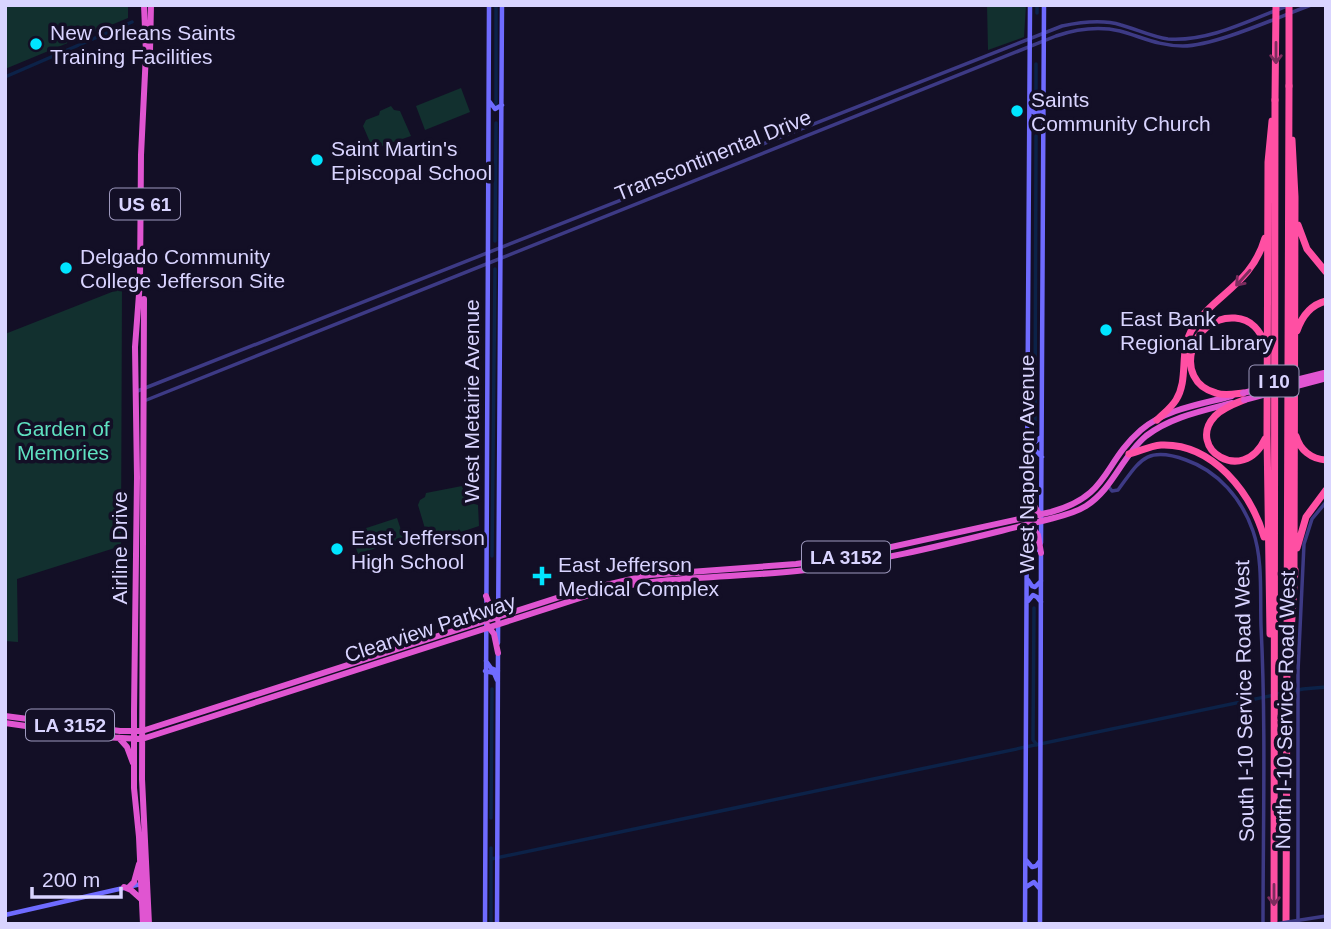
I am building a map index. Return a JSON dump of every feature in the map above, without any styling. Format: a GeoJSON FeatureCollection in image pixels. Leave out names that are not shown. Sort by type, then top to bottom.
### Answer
{"type":"FeatureCollection","features":[{"type":"Feature","properties":{"kind":"highway","name":"Airline Drive"},"geometry":{"type":"LineString","coordinates":[[138,391],[135,347],[141,281],[141,155],[146,53],[144,5]]}},
{"type":"Feature","properties":{"kind":"highway","name":"Airline Drive"},"geometry":{"type":"LineString","coordinates":[[142,924],[144,823],[138,735],[138,391],[151,5]]}},
{"type":"Feature","properties":{"kind":"highway","name":"I 10"},"geometry":{"type":"LineString","coordinates":[[1274,924],[1276,5]]}},
{"type":"Feature","properties":{"kind":"highway","name":"I 10"},"geometry":{"type":"LineString","coordinates":[[1286,924],[1289,5]]}},
{"type":"Feature","properties":{"kind":"highway"},"geometry":{"type":"LineString","coordinates":[[1274,663],[1270,654],[1267,547],[1267,349],[1269,143],[1275,100]]}},
{"type":"Feature","properties":{"kind":"highway"},"geometry":{"type":"LineString","coordinates":[[1287,644],[1291,635],[1294,573],[1295,345],[1294,153],[1289,115]]}},
{"type":"Feature","properties":{"kind":"highway"},"geometry":{"type":"LineString","coordinates":[[1295,197],[1301,235],[1312,256],[1326,272]]}},
{"type":"Feature","properties":{"kind":"highway"},"geometry":{"type":"LineString","coordinates":[[1157,420],[1174,403],[1180,392],[1184,351],[1190,334],[1205,314],[1238,284],[1252,267],[1264,241],[1268,216]]}},
{"type":"Feature","properties":{"kind":"highway"},"geometry":{"type":"LineString","coordinates":[[1295,345],[1298,327],[1305,314],[1326,301]]}},
{"type":"Feature","properties":{"kind":"highway"},"geometry":{"type":"LineString","coordinates":[[1243,396],[1217,394],[1199,382],[1191,366],[1192,349],[1199,334],[1213,322],[1226,318],[1248,322],[1262,335],[1267,349]]}},
{"type":"Feature","properties":{"kind":"highway","name":"Clearview Parkway"},"geometry":{"type":"LineString","coordinates":[[499,620],[529,614],[605,590],[649,581],[806,570],[861,561],[873,555],[1026,522],[1072,505],[1104,485],[1130,441],[1143,428],[1157,420],[1325,376]]}},
{"type":"Feature","properties":{"kind":"highway"},"geometry":{"type":"LineString","coordinates":[[1243,396],[1216,415],[1210,423],[1209,445],[1214,454],[1231,461],[1244,460],[1257,453],[1267,435]]}},
{"type":"Feature","properties":{"kind":"highway","name":"Clearview Parkway"},"geometry":{"type":"LineString","coordinates":[[1041,517],[1050,519],[1072,513],[1095,499],[1129,454],[1155,430],[1189,411]]}},
{"type":"Feature","properties":{"kind":"highway"},"geometry":{"type":"LineString","coordinates":[[1294,426],[1304,450],[1320,460],[1326,460]]}},
{"type":"Feature","properties":{"kind":"highway"},"geometry":{"type":"LineString","coordinates":[[1129,454],[1147,447],[1166,445],[1196,454],[1221,468],[1248,499],[1259,521],[1267,547]]}},
{"type":"Feature","properties":{"kind":"highway"},"geometry":{"type":"LineString","coordinates":[[1027,475],[1032,505],[1041,517]]}},
{"type":"Feature","properties":{"kind":"highway"},"geometry":{"type":"LineString","coordinates":[[1294,573],[1301,526],[1311,507],[1326,490]]}},
{"type":"Feature","properties":{"kind":"highway"},"geometry":{"type":"LineString","coordinates":[[1026,522],[1038,535],[1041,553]]}},
{"type":"Feature","properties":{"kind":"highway","name":"Clearview Parkway"},"geometry":{"type":"LineString","coordinates":[[5,723],[64,733],[119,738],[138,735],[235,710],[420,650],[543,602],[622,579],[874,555],[887,548],[1026,522]]}},
{"type":"Feature","properties":{"kind":"highway"},"geometry":{"type":"LineString","coordinates":[[715,576],[716,572],[739,568]]}},
{"type":"Feature","properties":{"kind":"highway"},"geometry":{"type":"LineString","coordinates":[[688,577],[707,573],[709,569]]}},
{"type":"Feature","properties":{"kind":"highway"},"geometry":{"type":"LineString","coordinates":[[486,596],[499,620]]}},
{"type":"Feature","properties":{"kind":"highway"},"geometry":{"type":"LineString","coordinates":[[529,614],[531,610],[541,607],[543,602]]}},
{"type":"Feature","properties":{"kind":"highway","name":"Clearview Parkway"},"geometry":{"type":"LineString","coordinates":[[138,735],[477,623],[487,625]]}},
{"type":"Feature","properties":{"kind":"highway"},"geometry":{"type":"LineString","coordinates":[[487,625],[498,653]]}},
{"type":"Feature","properties":{"kind":"highway"},"geometry":{"type":"LineString","coordinates":[[417,642],[420,650]]}},
{"type":"Feature","properties":{"kind":"highway"},"geometry":{"type":"LineString","coordinates":[[235,710],[237,705],[261,697],[265,693]]}},
{"type":"Feature","properties":{"kind":"highway","name":"LA 3152"},"geometry":{"type":"LineString","coordinates":[[5,716],[138,735]]}},
{"type":"Feature","properties":{"kind":"highway","name":"Airline Drive"},"geometry":{"type":"LineString","coordinates":[[138,735],[134,765],[140,862],[149,924]]}},
{"type":"Feature","properties":{"kind":"highway"},"geometry":{"type":"LineString","coordinates":[[119,738],[127,747],[134,765]]}},
{"type":"Feature","properties":{"kind":"highway"},"geometry":{"type":"LineString","coordinates":[[137,813],[144,823]]}},
{"type":"Feature","properties":{"kind":"highway"},"geometry":{"type":"LineString","coordinates":[[140,862],[134,882],[127,887],[142,899]]}},
{"type":"Feature","properties":{"kind":"main road","name":"West Metairie Avenue"},"geometry":{"type":"LineString","coordinates":[[485,924],[489,5]]}},
{"type":"Feature","properties":{"kind":"main road","name":"West Metairie Avenue"},"geometry":{"type":"LineString","coordinates":[[497,924],[502,5]]}},
{"type":"Feature","properties":{"kind":"main road","name":"West Napoleon Avenue"},"geometry":{"type":"LineString","coordinates":[[1025,924],[1030,5]]}},
{"type":"Feature","properties":{"kind":"main road","name":"West Napoleon Avenue"},"geometry":{"type":"LineString","coordinates":[[1040,924],[1044,5]]}},
{"type":"Feature","properties":{"kind":"main road"},"geometry":{"type":"LineString","coordinates":[[488,96],[495,109],[501,108],[502,104]]}},
{"type":"Feature","properties":{"kind":"main road"},"geometry":{"type":"LineString","coordinates":[[1029,102],[1035,113],[1039,113],[1043,108]]}},
{"type":"Feature","properties":{"kind":"main road"},"geometry":{"type":"LineString","coordinates":[[488,128],[495,118],[501,120],[502,126]]}},
{"type":"Feature","properties":{"kind":"main road"},"geometry":{"type":"LineString","coordinates":[[1029,130],[1037,122],[1043,130]]}},
{"type":"Feature","properties":{"kind":"main road"},"geometry":{"type":"LineString","coordinates":[[488,236],[496,245],[502,236]]}},
{"type":"Feature","properties":{"kind":"main road"},"geometry":{"type":"LineString","coordinates":[[488,272],[490,267],[496,265],[502,275]]}},
{"type":"Feature","properties":{"kind":"main road"},"geometry":{"type":"LineString","coordinates":[[1027,436],[1034,443],[1042,437]]}},
{"type":"Feature","properties":{"kind":"main road"},"geometry":{"type":"LineString","coordinates":[[1027,455],[1035,450],[1042,457]]}},
{"type":"Feature","properties":{"kind":"main road"},"geometry":{"type":"LineString","coordinates":[[1027,550],[1033,545],[1041,553]]}},
{"type":"Feature","properties":{"kind":"main road"},"geometry":{"type":"LineString","coordinates":[[486,562],[493,568],[499,561]]}},
{"type":"Feature","properties":{"kind":"main road"},"geometry":{"type":"LineString","coordinates":[[1027,576],[1033,587],[1041,580]]}},
{"type":"Feature","properties":{"kind":"main road"},"geometry":{"type":"LineString","coordinates":[[486,583],[493,577],[499,583]]}},
{"type":"Feature","properties":{"kind":"main road"},"geometry":{"type":"LineString","coordinates":[[1026,604],[1033,595],[1041,603]]}},
{"type":"Feature","properties":{"kind":"main road"},"geometry":{"type":"LineString","coordinates":[[487,668],[498,662]]}},
{"type":"Feature","properties":{"kind":"main road"},"geometry":{"type":"LineString","coordinates":[[487,668],[498,671]]}},
{"type":"Feature","properties":{"kind":"main road"},"geometry":{"type":"LineString","coordinates":[[487,668],[494,673],[498,682]]}},
{"type":"Feature","properties":{"kind":"main road"},"geometry":{"type":"LineString","coordinates":[[485,685],[490,678],[498,682]]}},
{"type":"Feature","properties":{"kind":"main road"},"geometry":{"type":"LineString","coordinates":[[484,819],[488,828],[492,829],[496,827],[498,818]]}},
{"type":"Feature","properties":{"kind":"main road"},"geometry":{"type":"LineString","coordinates":[[484,846],[488,837],[492,837],[498,850]]}},
{"type":"Feature","properties":{"kind":"main road"},"geometry":{"type":"LineString","coordinates":[[1026,860],[1034,867],[1041,859]]}},
{"type":"Feature","properties":{"kind":"main road"},"geometry":{"type":"LineString","coordinates":[[1025,889],[1034,882],[1040,890]]}},
{"type":"Feature","properties":{"kind":"main road"},"geometry":{"type":"LineString","coordinates":[[5,915],[144,884]]}},
{"type":"Feature","properties":{"kind":"street","name":"Transcontinental Drive"},"geometry":{"type":"LineString","coordinates":[[138,391],[1062,26],[1091,22],[1122,25],[1159,37],[1186,39],[1208,35],[1289,5]]}},
{"type":"Feature","properties":{"kind":"street","name":"Transcontinental Drive"},"geometry":{"type":"LineString","coordinates":[[138,403],[1070,31],[1098,28],[1119,31],[1166,45],[1199,44],[1311,5]]}},
{"type":"Feature","properties":{"kind":"street"},"geometry":{"type":"LineString","coordinates":[[787,135],[789,141]]}},
{"type":"Feature","properties":{"kind":"street","name":"South I-10 Service Road West"},"geometry":{"type":"LineString","coordinates":[[1104,485],[1117,487],[1142,459],[1160,454],[1193,462],[1221,480],[1243,508],[1255,538],[1263,691],[1263,924]]}},
{"type":"Feature","properties":{"kind":"street","name":"North I-10 Service Road West"},"geometry":{"type":"LineString","coordinates":[[1298,924],[1298,684],[1304,544],[1312,519],[1326,502]]}},
{"type":"Feature","properties":{"kind":"street"},"geometry":{"type":"LineString","coordinates":[[1274,924],[1326,916]]}},
{"type":"Feature","properties":{"kind":"green space","name":"New Orleans Saints Training Facilities"},"geometry":{"type":"Polygon","coordinates":[[[5,5],[128,5],[128,18],[5,69],[5,5]]]}},
{"type":"Feature","properties":{"kind":"green space"},"geometry":{"type":"Polygon","coordinates":[[[987,5],[1026,5],[1024,37],[988,50],[987,5]]]}},
{"type":"Feature","properties":{"kind":"green space"},"geometry":{"type":"Polygon","coordinates":[[[461,88],[470,112],[425,130],[416,106],[461,88]]]}},
{"type":"Feature","properties":{"kind":"green space"},"geometry":{"type":"Polygon","coordinates":[[[391,106],[400,111],[411,136],[373,149],[363,126],[366,120],[391,106]]]}},
{"type":"Feature","properties":{"kind":"green space","name":"Garden of Memories"},"geometry":{"type":"Polygon","coordinates":[[[122,288],[121,546],[17,579],[18,642],[5,641],[5,334],[122,288]]]}},
{"type":"Feature","properties":{"kind":"green space"},"geometry":{"type":"Polygon","coordinates":[[[462,486],[468,502],[478,505],[479,526],[461,532],[459,529],[455,534],[429,542],[418,505],[420,500],[426,493],[462,486]]]}},
{"type":"Feature","properties":{"kind":"green space"},"geometry":{"type":"Polygon","coordinates":[[[397,518],[404,539],[358,554],[351,533],[397,518]]]}},
{"type":"Feature","properties":{"kind":"waterway"},"geometry":{"type":"LineString","coordinates":[[496,5],[496,105]]}},
{"type":"Feature","properties":{"kind":"waterway"},"geometry":{"type":"LineString","coordinates":[[1037,5],[1037,13]]}},
{"type":"Feature","properties":{"kind":"waterway"},"geometry":{"type":"LineString","coordinates":[[5,77],[132,22]]}},
{"type":"Feature","properties":{"kind":"waterway"},"geometry":{"type":"LineString","coordinates":[[1036,64],[1036,100]]}},
{"type":"Feature","properties":{"kind":"waterway"},"geometry":{"type":"LineString","coordinates":[[495,241],[496,123]]}},
{"type":"Feature","properties":{"kind":"waterway"},"geometry":{"type":"LineString","coordinates":[[1035,433],[1036,136]]}},
{"type":"Feature","properties":{"kind":"waterway"},"geometry":{"type":"LineString","coordinates":[[492,556],[495,269]]}},
{"type":"Feature","properties":{"kind":"waterway"},"geometry":{"type":"LineString","coordinates":[[1034,608],[1033,740],[1037,745]]}},
{"type":"Feature","properties":{"kind":"waterway"},"geometry":{"type":"LineString","coordinates":[[491,859],[1303,689],[1326,687]]}},
{"type":"Feature","properties":{"kind":"waterway"},"geometry":{"type":"LineString","coordinates":[[491,818],[492,689]]}},
{"type":"Feature","properties":{"kind":"waterway"},"geometry":{"type":"LineString","coordinates":[[491,848],[491,924]]}},
{"type":"Feature","properties":{"kind":"place","name":"New Orleans Saints Training Facilities"},"geometry":{"type":"Point","coordinates":[36,44]}},
{"type":"Feature","properties":{"kind":"place","name":"Saints Community Church"},"geometry":{"type":"Point","coordinates":[1017,111]}},
{"type":"Feature","properties":{"kind":"place","name":"Saint Martin's Episcopal School"},"geometry":{"type":"Point","coordinates":[317,160]}},
{"type":"Feature","properties":{"kind":"place","name":"Delgado Community College Jefferson Site"},"geometry":{"type":"Point","coordinates":[66,268]}},
{"type":"Feature","properties":{"kind":"place","name":"East Bank Regional Library"},"geometry":{"type":"Point","coordinates":[1106,330]}},
{"type":"Feature","properties":{"kind":"place","name":"East Jefferson High School"},"geometry":{"type":"Point","coordinates":[337,549]}},
{"type":"Feature","properties":{"kind":"place","name":"East Jefferson Medical Complex"},"geometry":{"type":"Point","coordinates":[542,576]}}]}
